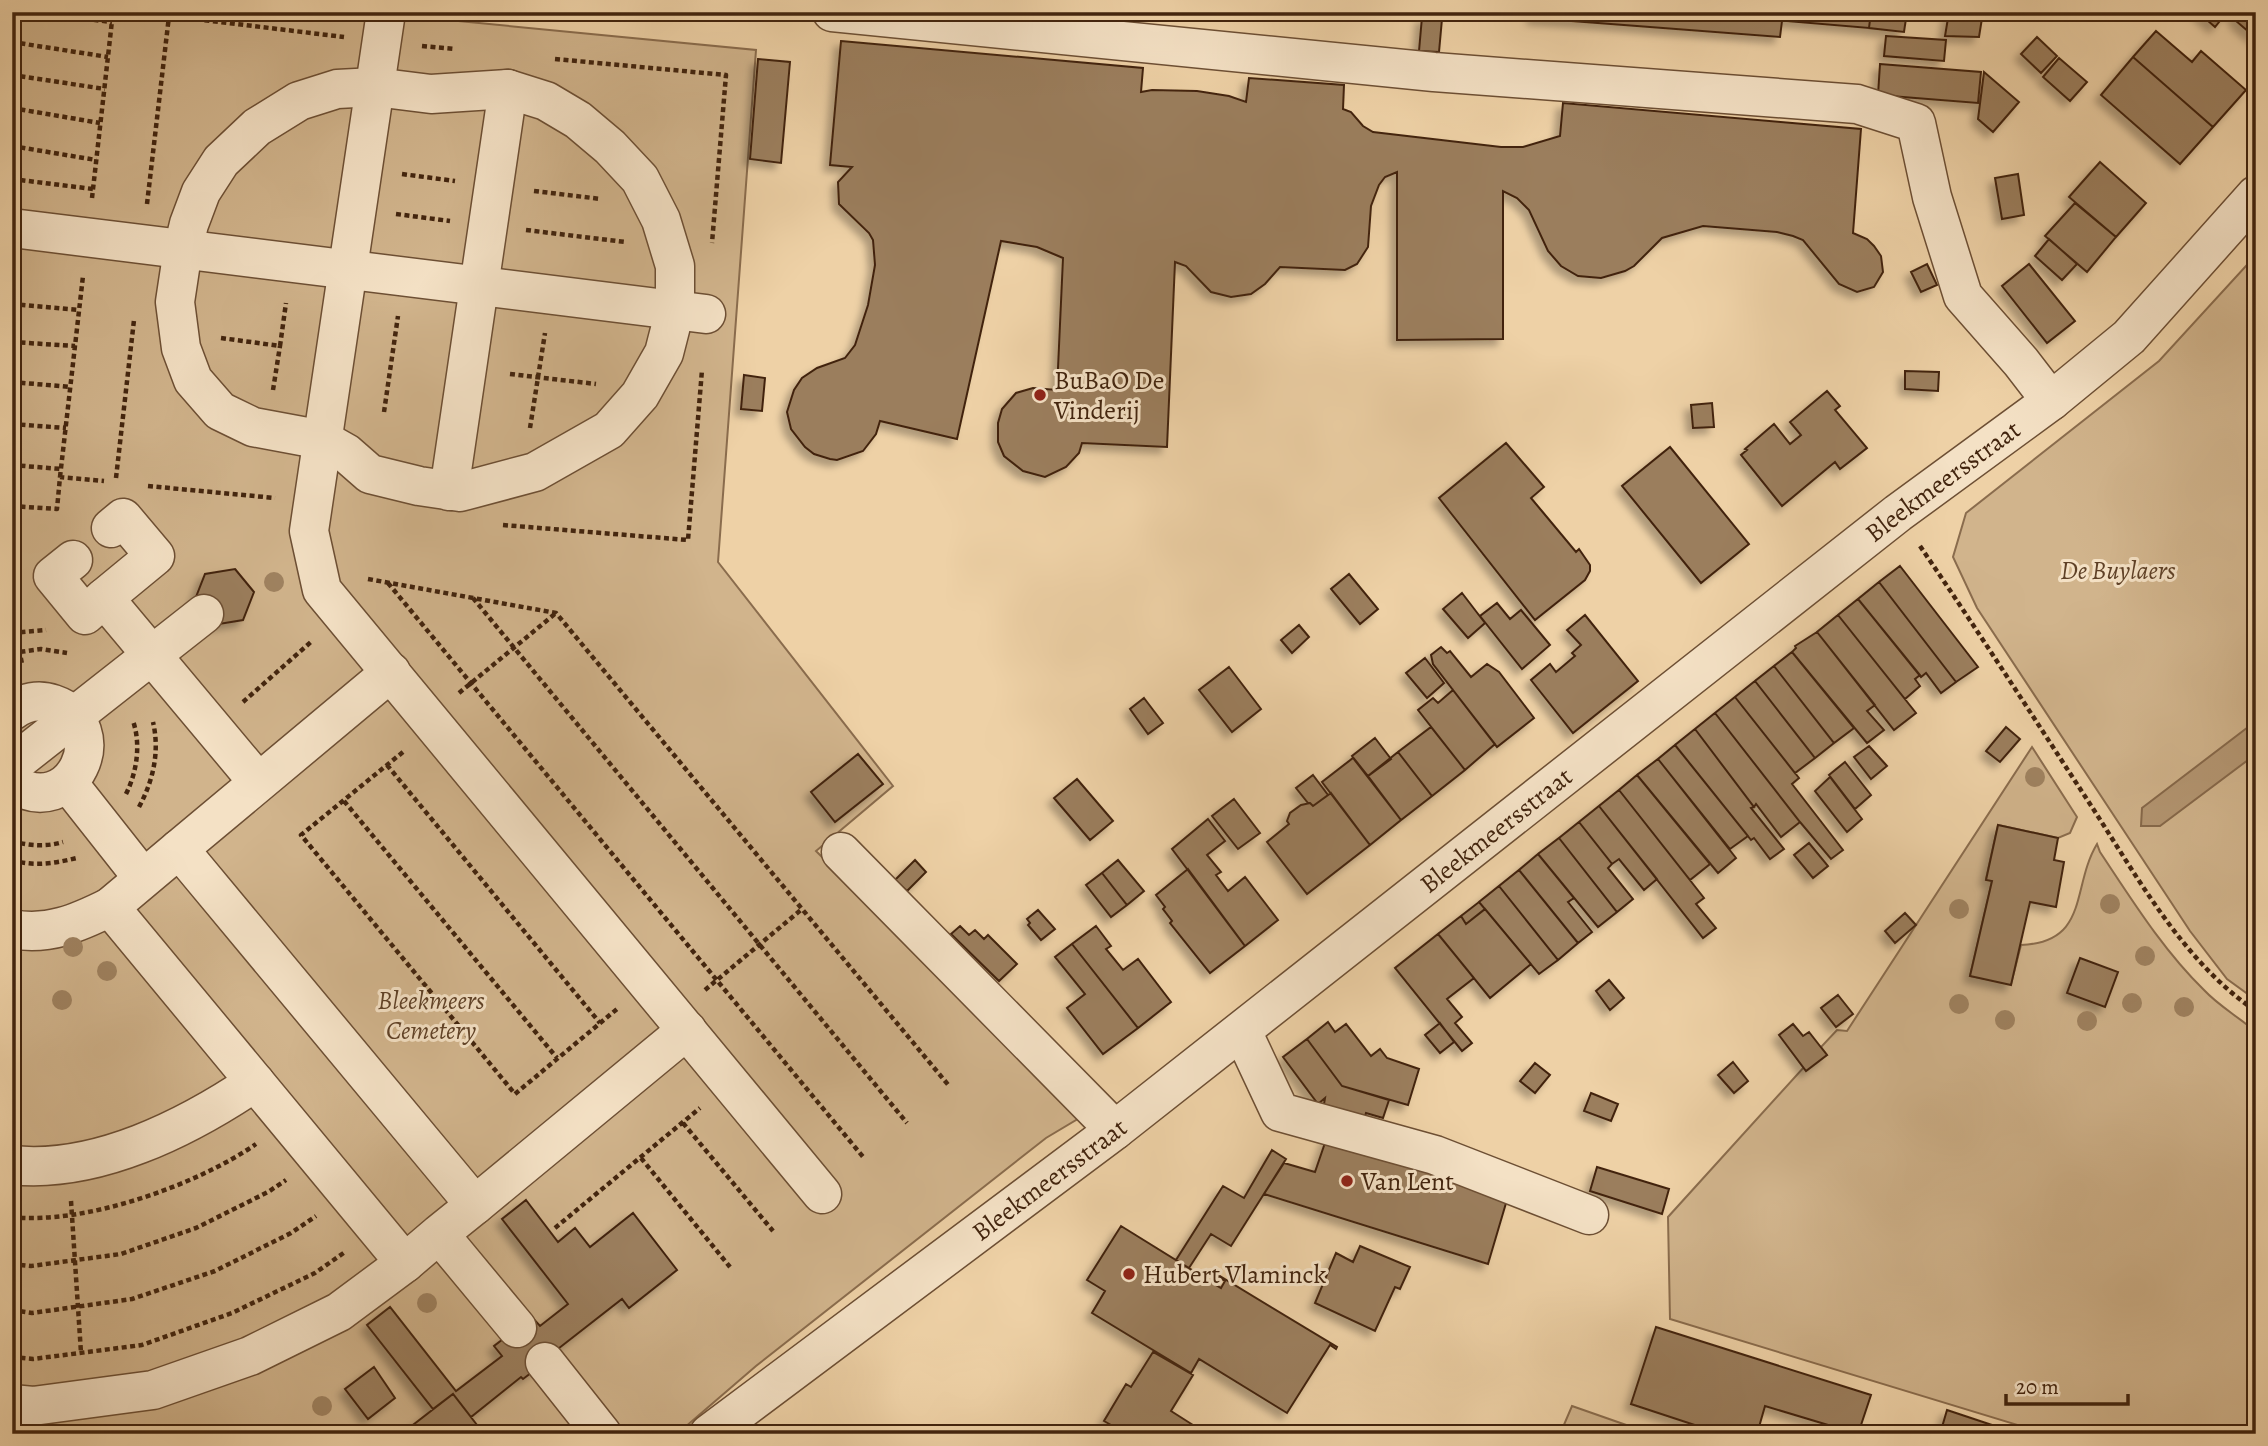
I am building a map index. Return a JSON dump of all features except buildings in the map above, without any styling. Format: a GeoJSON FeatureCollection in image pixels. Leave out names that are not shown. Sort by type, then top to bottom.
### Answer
{"type":"FeatureCollection","features":[{"type":"Feature","properties":{"kind":"street"},"geometry":{"type":"LineString","coordinates":[[832,12],[1434,72],[1857,104],[1916,123],[1932,197],[1963,296],[2021,362],[2050,401]]}},
{"type":"Feature","properties":{"kind":"street"},"geometry":{"type":"LineString","coordinates":[[383,27],[309,531],[332,602],[821,1194]]}},
{"type":"Feature","properties":{"kind":"street"},"geometry":{"type":"LineString","coordinates":[[375,87],[431,94],[508,89],[546,100],[578,120],[610,147],[640,178],[661,220],[691,312],[640,395],[609,430],[535,472],[460,492],[370,474],[346,453],[323,440],[253,427],[220,411],[193,380],[181,348],[175,302],[183,249],[201,192],[221,161],[257,127],[299,101],[337,89],[375,87]]}},
{"type":"Feature","properties":{"kind":"street"},"geometry":{"type":"LineString","coordinates":[[449,491],[508,89]]}},
{"type":"Feature","properties":{"kind":"street","name":"Bleekmeersstraat"},"geometry":{"type":"LineString","coordinates":[[709,1434],[1115,1130],[1898,513],[2050,401],[2129,337],[2256,195]]}},
{"type":"Feature","properties":{"kind":"street"},"geometry":{"type":"LineString","coordinates":[[12,228],[691,312]]}},
{"type":"Feature","properties":{"kind":"street"},"geometry":{"type":"LineString","coordinates":[[72,560],[53,576],[85,615],[155,556],[123,518],[111,528]]}},
{"type":"Feature","properties":{"kind":"street"},"geometry":{"type":"LineString","coordinates":[[104,598],[258,782]]}},
{"type":"Feature","properties":{"kind":"street"},"geometry":{"type":"LineString","coordinates":[[12,765],[204,614]]}},
{"type":"Feature","properties":{"kind":"street"},"geometry":{"type":"LineString","coordinates":[[12,929],[42,932],[61,928],[110,907],[391,672]]}},
{"type":"Feature","properties":{"kind":"street"},"geometry":{"type":"LineString","coordinates":[[12,711],[27,703],[40,701],[64,708],[80,727],[85,751],[82,764],[68,783],[45,793],[32,793],[12,783]]}},
{"type":"Feature","properties":{"kind":"street"},"geometry":{"type":"LineString","coordinates":[[68,783],[143,878]]}},
{"type":"Feature","properties":{"kind":"street"},"geometry":{"type":"LineString","coordinates":[[179,849],[475,1205]]}},
{"type":"Feature","properties":{"kind":"street"},"geometry":{"type":"LineString","coordinates":[[841,852],[1115,1130]]}},
{"type":"Feature","properties":{"kind":"street"},"geometry":{"type":"LineString","coordinates":[[110,907],[405,1263]]}},
{"type":"Feature","properties":{"kind":"street"},"geometry":{"type":"LineString","coordinates":[[12,1404],[33,1406],[153,1390],[250,1356],[339,1312],[405,1263],[475,1205],[680,1023]]}},
{"type":"Feature","properties":{"kind":"street"},"geometry":{"type":"LineString","coordinates":[[1242,1031],[1280,1112],[1435,1155],[1589,1214]]}},
{"type":"Feature","properties":{"kind":"street"},"geometry":{"type":"LineString","coordinates":[[12,1165],[30,1167],[98,1157],[158,1137],[217,1107],[255,1082]]}},
{"type":"Feature","properties":{"kind":"street"},"geometry":{"type":"LineString","coordinates":[[439,1234],[517,1328]]}},
{"type":"Feature","properties":{"kind":"street"},"geometry":{"type":"LineString","coordinates":[[545,1362],[602,1434]]}},
{"type":"Feature","properties":{"kind":"path"},"geometry":{"type":"LineString","coordinates":[[26,12],[112,22]]}},
{"type":"Feature","properties":{"kind":"path"},"geometry":{"type":"LineString","coordinates":[[137,12],[383,27]]}},
{"type":"Feature","properties":{"kind":"path"},"geometry":{"type":"LineString","coordinates":[[12,42],[108,57]]}},
{"type":"Feature","properties":{"kind":"path"},"geometry":{"type":"LineString","coordinates":[[12,75],[105,89]]}},
{"type":"Feature","properties":{"kind":"path"},"geometry":{"type":"LineString","coordinates":[[12,108],[100,123]]}},
{"type":"Feature","properties":{"kind":"path"},"geometry":{"type":"LineString","coordinates":[[12,146],[96,160]]}},
{"type":"Feature","properties":{"kind":"path"},"geometry":{"type":"LineString","coordinates":[[12,179],[93,189]]}},
{"type":"Feature","properties":{"kind":"path"},"geometry":{"type":"LineString","coordinates":[[357,208],[461,222]]}},
{"type":"Feature","properties":{"kind":"path"},"geometry":{"type":"LineString","coordinates":[[518,229],[669,248]]}},
{"type":"Feature","properties":{"kind":"path"},"geometry":{"type":"LineString","coordinates":[[530,429],[550,295]]}},
{"type":"Feature","properties":{"kind":"path"},"geometry":{"type":"LineString","coordinates":[[263,389],[273,391],[286,303]]}},
{"type":"Feature","properties":{"kind":"path"},"geometry":{"type":"LineString","coordinates":[[12,304],[79,310]]}},
{"type":"Feature","properties":{"kind":"path"},"geometry":{"type":"LineString","coordinates":[[384,412],[399,313],[410,314]]}},
{"type":"Feature","properties":{"kind":"path"},"geometry":{"type":"LineString","coordinates":[[215,337],[280,346]]}},
{"type":"Feature","properties":{"kind":"path"},"geometry":{"type":"LineString","coordinates":[[534,337],[557,340]]}},
{"type":"Feature","properties":{"kind":"path"},"geometry":{"type":"LineString","coordinates":[[12,342],[75,346]]}},
{"type":"Feature","properties":{"kind":"path"},"geometry":{"type":"LineString","coordinates":[[508,387],[512,361]]}},
{"type":"Feature","properties":{"kind":"path"},"geometry":{"type":"LineString","coordinates":[[510,374],[596,384]]}},
{"type":"Feature","properties":{"kind":"path"},"geometry":{"type":"LineString","coordinates":[[589,392],[601,378]]}},
{"type":"Feature","properties":{"kind":"path"},"geometry":{"type":"LineString","coordinates":[[12,382],[71,387]]}},
{"type":"Feature","properties":{"kind":"path"},"geometry":{"type":"LineString","coordinates":[[12,424],[66,428]]}},
{"type":"Feature","properties":{"kind":"path"},"geometry":{"type":"LineString","coordinates":[[520,433],[541,424]]}},
{"type":"Feature","properties":{"kind":"path"},"geometry":{"type":"LineString","coordinates":[[12,465],[61,469]]}},
{"type":"Feature","properties":{"kind":"path"},"geometry":{"type":"LineString","coordinates":[[1898,513],[2129,864],[2185,944],[2216,980],[2256,1011]]}},
{"type":"Feature","properties":{"kind":"path"},"geometry":{"type":"LineString","coordinates":[[213,728],[332,602],[331,573],[556,613],[950,1087]]}},
{"type":"Feature","properties":{"kind":"path"},"geometry":{"type":"LineString","coordinates":[[388,583],[864,1158]]}},
{"type":"Feature","properties":{"kind":"path"},"geometry":{"type":"LineString","coordinates":[[472,598],[907,1123]]}},
{"type":"Feature","properties":{"kind":"path"},"geometry":{"type":"LineString","coordinates":[[556,613],[471,683],[387,765],[301,835],[515,1094],[648,984]]}},
{"type":"Feature","properties":{"kind":"path"},"geometry":{"type":"LineString","coordinates":[[12,653],[41,649],[80,658]]}},
{"type":"Feature","properties":{"kind":"path"},"geometry":{"type":"LineString","coordinates":[[387,765],[600,1023]]}},
{"type":"Feature","properties":{"kind":"path"},"geometry":{"type":"LineString","coordinates":[[344,801],[557,1058]]}},
{"type":"Feature","properties":{"kind":"path"},"geometry":{"type":"LineString","coordinates":[[680,1023],[717,980],[802,909]]}},
{"type":"Feature","properties":{"kind":"path"},"geometry":{"type":"LineString","coordinates":[[555,1228],[731,1083]]}},
{"type":"Feature","properties":{"kind":"path"},"geometry":{"type":"LineString","coordinates":[[12,1217],[31,1219],[110,1209],[178,1185],[244,1153],[289,1122]]}},
{"type":"Feature","properties":{"kind":"path"},"geometry":{"type":"LineString","coordinates":[[683,1123],[773,1231]]}},
{"type":"Feature","properties":{"kind":"path"},"geometry":{"type":"LineString","coordinates":[[12,1264],[31,1266],[121,1254],[197,1228],[268,1192],[318,1158]]}},
{"type":"Feature","properties":{"kind":"path"},"geometry":{"type":"LineString","coordinates":[[641,1158],[730,1267]]}},
{"type":"Feature","properties":{"kind":"path"},"geometry":{"type":"LineString","coordinates":[[68,1162],[84,1399]]}},
{"type":"Feature","properties":{"kind":"path"},"geometry":{"type":"LineString","coordinates":[[12,1310],[32,1312],[132,1299],[215,1271],[291,1233],[349,1195]]}},
{"type":"Feature","properties":{"kind":"path"},"geometry":{"type":"LineString","coordinates":[[12,1357],[33,1359],[142,1345],[232,1313],[315,1273],[377,1230]]}},
{"type":"Feature","properties":{"kind":"green space","name":"Bleekmeers Cemetery"},"geometry":{"type":"Polygon","coordinates":[[[12,12],[365,12],[756,50],[718,562],[893,786],[816,851],[1081,1117],[1046,1138],[756,1366],[677,1434],[12,1434],[12,12]]]}},
{"type":"Feature","properties":{"kind":"green space","name":"De Buylaers"},"geometry":{"type":"Polygon","coordinates":[[[2256,255],[2256,1000],[2227,979],[2190,931],[1977,608],[1953,557],[1966,513],[2159,361],[2256,255]]]}},
{"type":"Feature","properties":{"kind":"green space"},"geometry":{"type":"Polygon","coordinates":[[[2032,747],[2077,817],[2070,833],[2058,838],[1998,825],[1986,879],[1992,881],[1970,976],[2011,984],[2021,945],[2043,942],[2058,934],[2069,923],[2097,844],[2149,924],[2189,975],[2246,1024],[2256,1022],[2256,1434],[2047,1434],[1670,1319],[1668,1217],[1804,1067],[1827,1055],[1821,1047],[1837,1030],[1847,1031],[2032,747]]]}},
{"type":"Feature","properties":{"kind":"green space"},"geometry":{"type":"Polygon","coordinates":[[[1572,1406],[1652,1434],[1560,1434],[1572,1406]]]}},
{"type":"Feature","properties":{"kind":"shaded area"},"geometry":{"type":"Polygon","coordinates":[[[2256,721],[2256,754],[2160,826],[2141,826],[2142,808],[2256,721]]]}},
{"type":"Feature","properties":{"kind":"place","name":"BuBaO De Vinderij"},"geometry":{"type":"Point","coordinates":[1040,395]}},
{"type":"Feature","properties":{"kind":"place","name":"Van Lent"},"geometry":{"type":"Point","coordinates":[1347,1181]}},
{"type":"Feature","properties":{"kind":"place","name":"Hubert Vlaminck"},"geometry":{"type":"Point","coordinates":[1129,1274]}}]}
